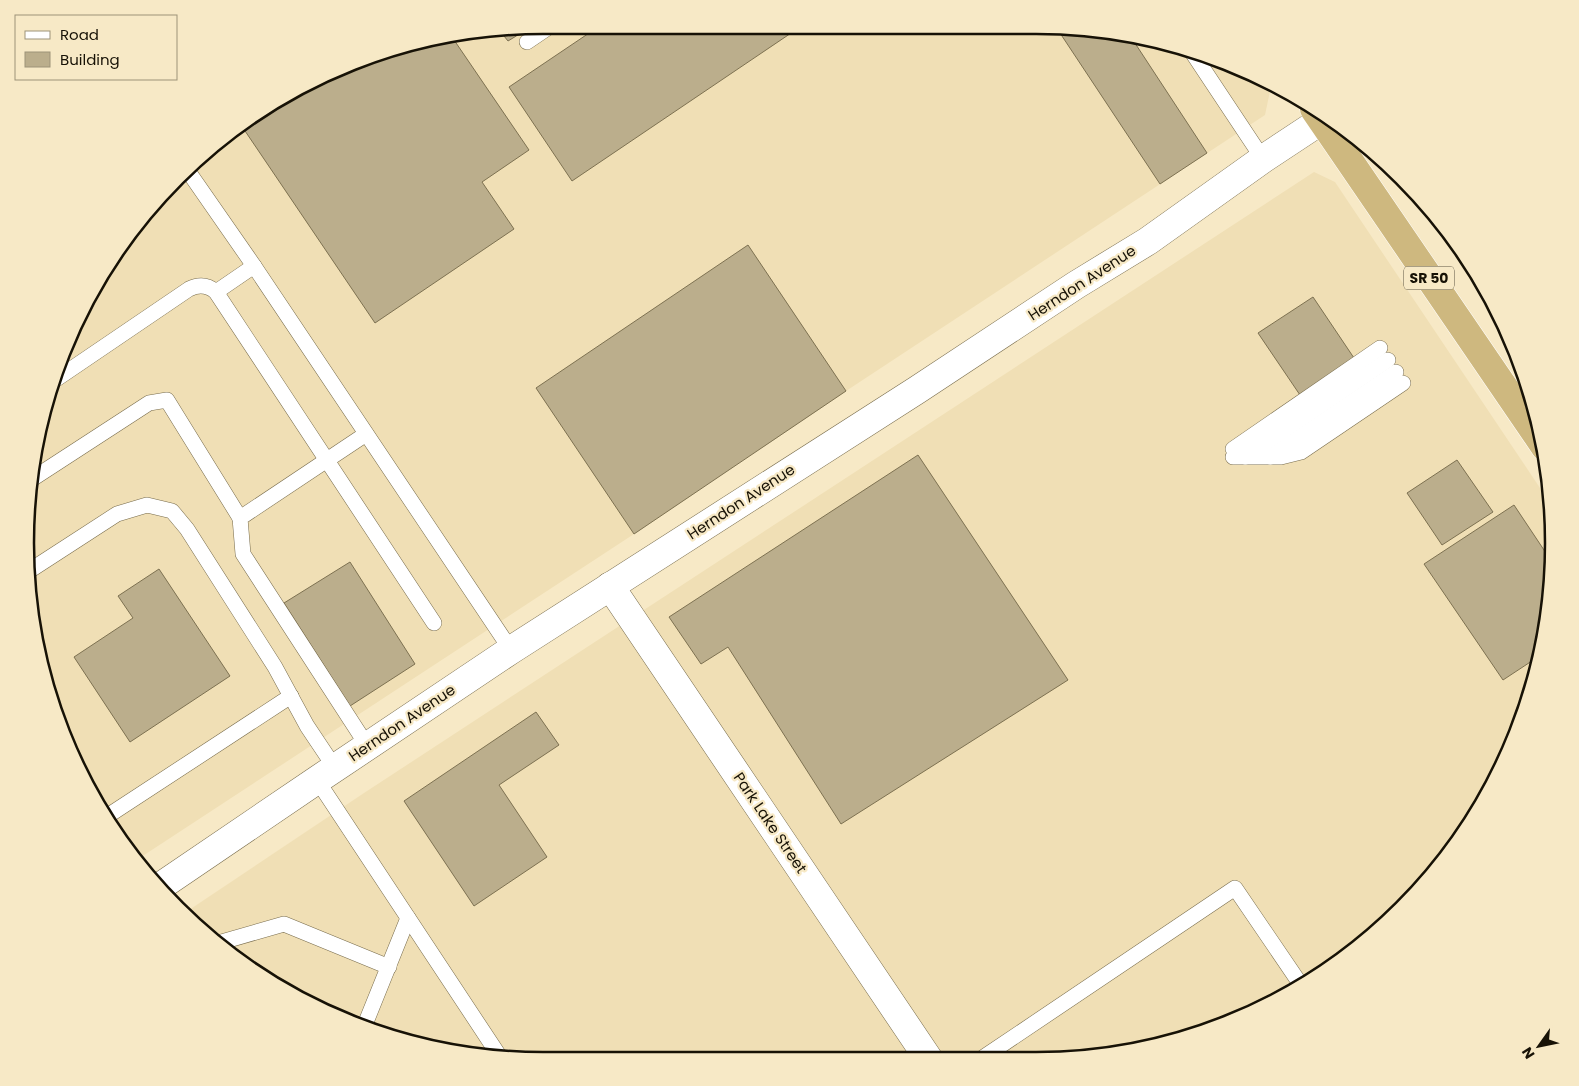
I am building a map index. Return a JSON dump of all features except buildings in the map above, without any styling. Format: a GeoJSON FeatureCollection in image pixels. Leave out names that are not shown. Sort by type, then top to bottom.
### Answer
{"type":"FeatureCollection","features":[{"type":"Feature","properties":{"kind":"highway","name":"SR 50"},"geometry":{"type":"LineString","coordinates":[[1326,125],[1531,427]]}},
{"type":"Feature","properties":{"kind":"street","name":"Herndon Avenue"},"geometry":{"type":"LineString","coordinates":[[164,884],[511,650],[917,390],[1076,285],[1148,241],[1317,118]]}},
{"type":"Feature","properties":{"kind":"street","name":"Park Lake Street"},"geometry":{"type":"LineString","coordinates":[[610,586],[924,1052]]}},
{"type":"Feature","properties":{"kind":"lane"},"geometry":{"type":"LineString","coordinates":[[527,42],[539,34]]}},
{"type":"Feature","properties":{"kind":"lane"},"geometry":{"type":"LineString","coordinates":[[1198,60],[1263,158]]}},
{"type":"Feature","properties":{"kind":"lane"},"geometry":{"type":"LineString","coordinates":[[191,175],[254,266],[511,650]]}},
{"type":"Feature","properties":{"kind":"lane"},"geometry":{"type":"LineString","coordinates":[[216,292],[254,266]]}},
{"type":"Feature","properties":{"kind":"lane"},"geometry":{"type":"LineString","coordinates":[[63,375],[189,289],[200,286],[212,288],[434,623]]}},
{"type":"Feature","properties":{"kind":"lane"},"geometry":{"type":"LineString","coordinates":[[1392,366],[1300,452],[1292,456],[1269,457],[1237,454],[1392,366]]}},
{"type":"Feature","properties":{"kind":"lane"},"geometry":{"type":"LineString","coordinates":[[38,475],[149,402],[166,400],[240,518],[244,554],[368,747]]}},
{"type":"Feature","properties":{"kind":"lane"},"geometry":{"type":"LineString","coordinates":[[240,518],[366,434]]}},
{"type":"Feature","properties":{"kind":"lane"},"geometry":{"type":"LineString","coordinates":[[35,567],[117,514],[147,505],[172,511],[187,529],[276,666],[308,726],[326,774],[408,918],[495,1050]]}},
{"type":"Feature","properties":{"kind":"lane"},"geometry":{"type":"LineString","coordinates":[[112,813],[291,696]]}},
{"type":"Feature","properties":{"kind":"lane"},"geometry":{"type":"LineString","coordinates":[[991,1052],[1235,888],[1297,980]]}},
{"type":"Feature","properties":{"kind":"lane"},"geometry":{"type":"LineString","coordinates":[[367,1020],[408,918]]}},
{"type":"Feature","properties":{"kind":"lane"},"geometry":{"type":"LineString","coordinates":[[225,941],[284,924],[388,967]]}},
{"type":"Feature","properties":{"kind":"shaded area"},"geometry":{"type":"Polygon","coordinates":[[[1036,34],[1102,38],[1168,51],[1231,73],[1270,91],[1265,115],[846,391],[634,534],[142,857],[102,798],[73,738],[51,675],[38,609],[34,543],[35,510],[44,444],[51,411],[61,379],[86,318],[102,288],[139,233],[160,207],[207,160],[233,139],[288,102],[348,73],[411,51],[477,38],[510,35],[1036,34]]]}},
{"type":"Feature","properties":{"kind":"shaded area"},"geometry":{"type":"Polygon","coordinates":[[[1314,172],[1335,182],[1542,492],[1545,543],[1544,576],[1541,609],[1528,675],[1518,707],[1493,768],[1459,826],[1419,879],[1372,926],[1346,947],[1291,984],[1261,1000],[1200,1025],[1168,1035],[1102,1048],[1036,1052],[543,1052],[477,1048],[411,1035],[348,1013],[288,984],[233,947],[190,909],[364,793],[1314,172]]]}}]}
